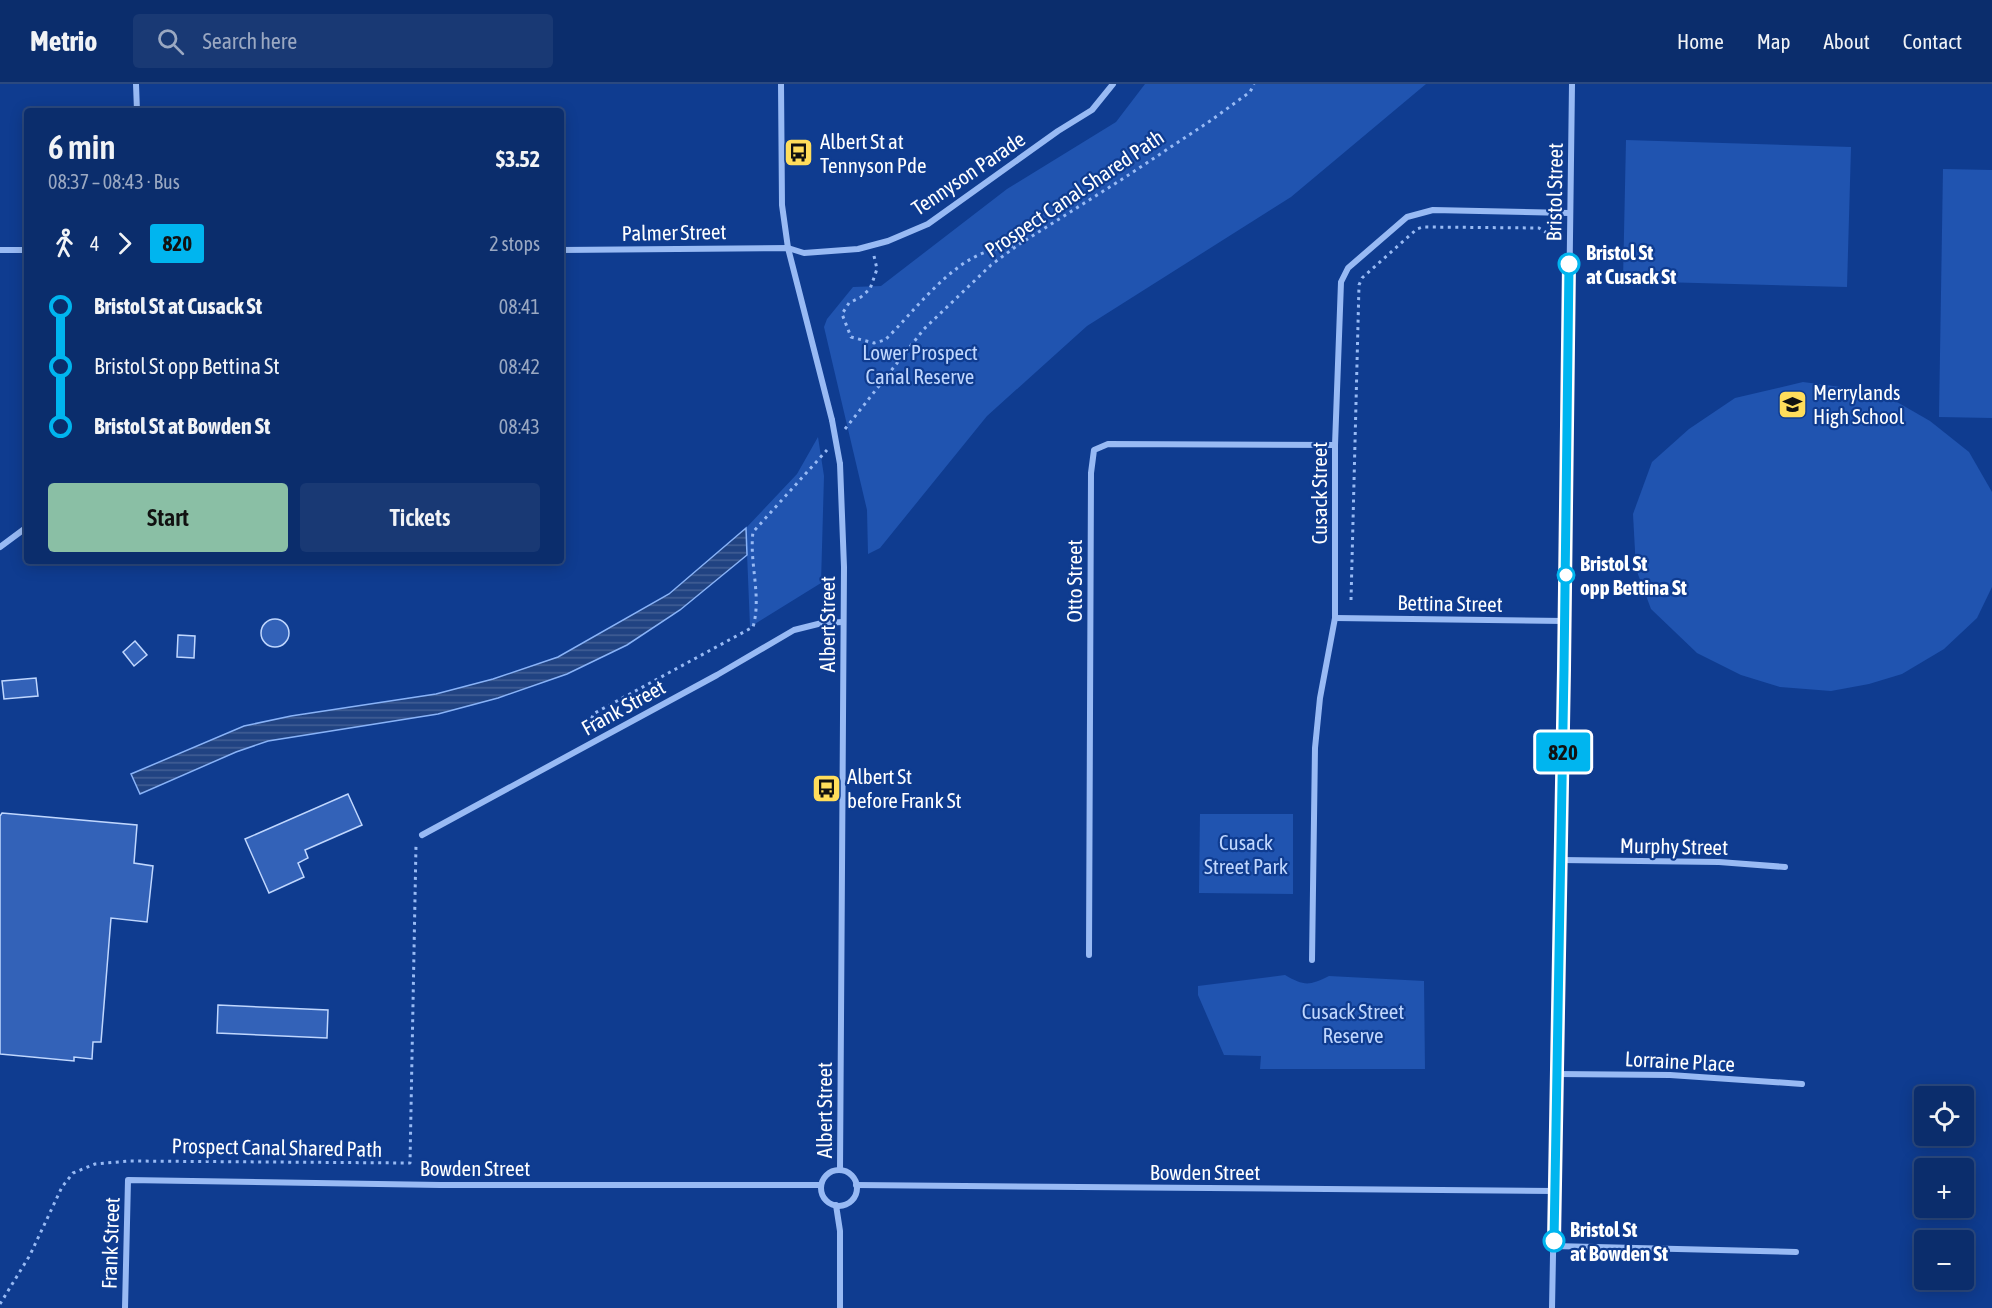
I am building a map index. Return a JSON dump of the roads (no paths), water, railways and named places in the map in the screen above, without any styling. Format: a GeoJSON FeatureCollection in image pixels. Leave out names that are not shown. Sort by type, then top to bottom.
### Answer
{"type":"FeatureCollection","features":[{"type":"Feature","properties":{"kind":"street"},"geometry":{"type":"LineString","coordinates":[[136,84],[136,108]]}},
{"type":"Feature","properties":{"kind":"street","name":"Albert Street"},"geometry":{"type":"LineString","coordinates":[[781,84],[782,205],[788,248],[832,420],[840,464],[843,525],[840,1170]]}},
{"type":"Feature","properties":{"kind":"street","name":"Tennyson Parade"},"geometry":{"type":"LineString","coordinates":[[788,248],[804,253],[871,246],[928,224],[1058,131],[1092,110],[1113,84]]}},
{"type":"Feature","properties":{"kind":"street","name":"Bristol Street"},"geometry":{"type":"LineString","coordinates":[[1552,1308],[1572,84]]}},
{"type":"Feature","properties":{"kind":"street","name":"Cusack Street"},"geometry":{"type":"LineString","coordinates":[[1312,960],[1316,748],[1320,698],[1335,618],[1335,446],[1341,282],[1348,268],[1407,218],[1433,210],[1569,213]]}},
{"type":"Feature","properties":{"kind":"street","name":"Palmer Street"},"geometry":{"type":"LineString","coordinates":[[564,250],[788,248]]}},
{"type":"Feature","properties":{"kind":"street"},"geometry":{"type":"LineString","coordinates":[[0,250],[24,250]]}},
{"type":"Feature","properties":{"kind":"street","name":"Otto Street"},"geometry":{"type":"LineString","coordinates":[[1089,956],[1091,473],[1094,450],[1108,444],[1335,446]]}},
{"type":"Feature","properties":{"kind":"street"},"geometry":{"type":"LineString","coordinates":[[0,547],[24,529]]}},
{"type":"Feature","properties":{"kind":"street","name":"Bettina Street"},"geometry":{"type":"LineString","coordinates":[[1335,618],[1565,621]]}},
{"type":"Feature","properties":{"kind":"street","name":"Frank Street"},"geometry":{"type":"LineString","coordinates":[[422,835],[794,630],[822,623],[843,622]]}},
{"type":"Feature","properties":{"kind":"street","name":"Murphy Street"},"geometry":{"type":"LineString","coordinates":[[1561,860],[1719,862],[1785,867]]}},
{"type":"Feature","properties":{"kind":"street","name":"Lorraine Place"},"geometry":{"type":"LineString","coordinates":[[1556,1074],[1670,1075],[1802,1084]]}},
{"type":"Feature","properties":{"kind":"street"},"geometry":{"type":"LineString","coordinates":[[840,1170],[851,1175],[856,1185],[856,1192],[849,1203],[836,1205],[824,1198],[821,1185],[826,1176],[840,1170]]}},
{"type":"Feature","properties":{"kind":"street","name":"Frank Street"},"geometry":{"type":"LineString","coordinates":[[125,1308],[128,1180]]}},
{"type":"Feature","properties":{"kind":"street","name":"Bowden Street"},"geometry":{"type":"LineString","coordinates":[[128,1180],[440,1185],[821,1185]]}},
{"type":"Feature","properties":{"kind":"street","name":"Bowden Street"},"geometry":{"type":"LineString","coordinates":[[856,1185],[1554,1191]]}},
{"type":"Feature","properties":{"kind":"street"},"geometry":{"type":"LineString","coordinates":[[836,1205],[840,1231],[840,1308]]}},
{"type":"Feature","properties":{"kind":"street"},"geometry":{"type":"LineString","coordinates":[[1554,1246],[1796,1252]]}},
{"type":"Feature","properties":{"kind":"place","name":"Albert St at Tennyson Pde"},"geometry":{"type":"Point","coordinates":[799,153]}},
{"type":"Feature","properties":{"kind":"place","name":"Bristol St at Cusack St"},"geometry":{"type":"Point","coordinates":[1569,264]}},
{"type":"Feature","properties":{"kind":"place","name":"Merrylands High School"},"geometry":{"type":"Point","coordinates":[1792,404]}},
{"type":"Feature","properties":{"kind":"place","name":"Bristol St opp Bettina St"},"geometry":{"type":"Point","coordinates":[1566,575]}},
{"type":"Feature","properties":{"kind":"place","name":"Albert St before Frank St"},"geometry":{"type":"Point","coordinates":[826,788]}},
{"type":"Feature","properties":{"kind":"place","name":"Bristol St at Bowden St"},"geometry":{"type":"Point","coordinates":[1554,1241]}},
{"type":"Feature","properties":{"kind":"park label","name":"Lower Prospect Canal Reserve"},"geometry":{"type":"Point","coordinates":[920,364]}},
{"type":"Feature","properties":{"kind":"park label","name":"Cusack Street Park"},"geometry":{"type":"Point","coordinates":[1246,854]}},
{"type":"Feature","properties":{"kind":"park label","name":"Cusack Street Reserve"},"geometry":{"type":"Point","coordinates":[1353,1023]}}]}
